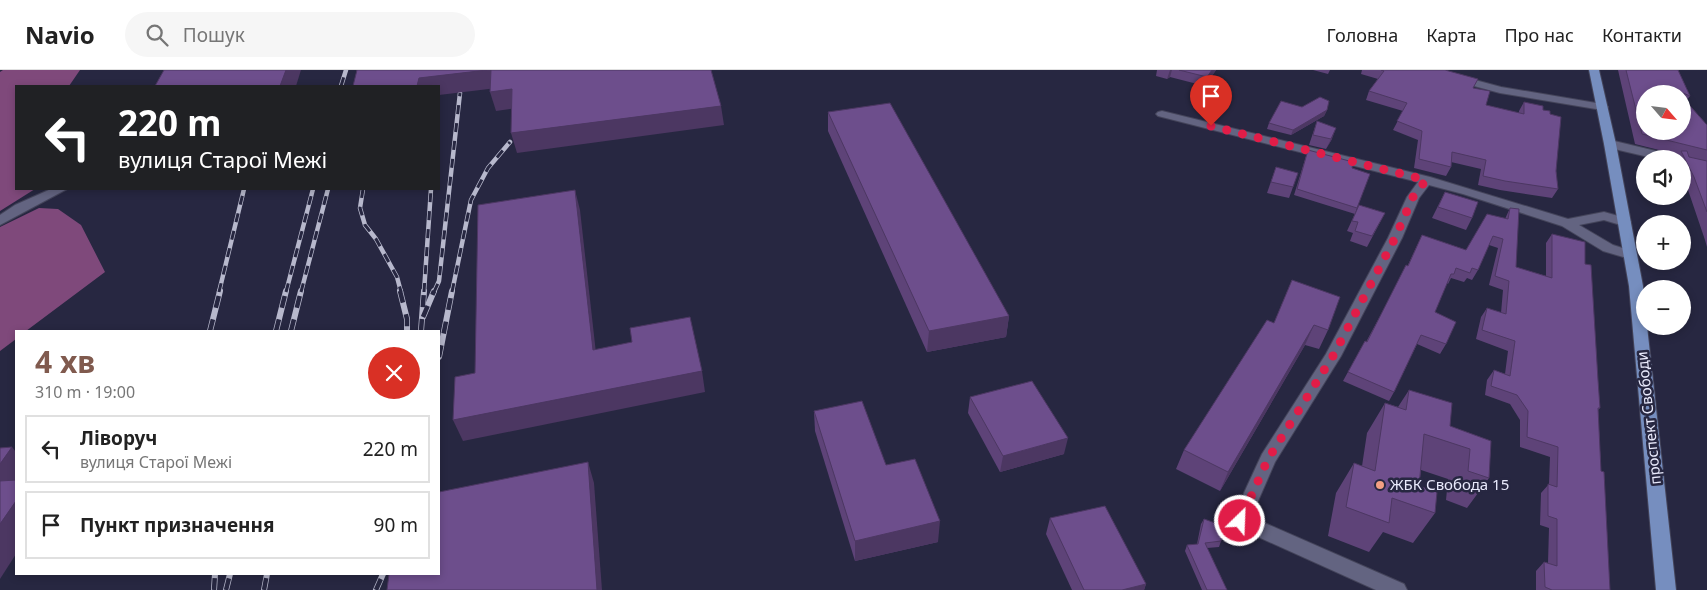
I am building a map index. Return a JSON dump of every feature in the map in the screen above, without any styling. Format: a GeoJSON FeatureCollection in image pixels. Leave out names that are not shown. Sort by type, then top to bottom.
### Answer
{"type":"FeatureCollection","features":[{"type":"Feature","properties":{"kind":"main road","name":"проспект Свободи"},"geometry":{"type":"LineString","coordinates":[[1594,70],[1610,144],[1637,295],[1666,590]]}},
{"type":"Feature","properties":{"kind":"street"},"geometry":{"type":"LineString","coordinates":[[1426,70],[1500,90],[1602,107]]}},
{"type":"Feature","properties":{"kind":"street"},"geometry":{"type":"LineString","coordinates":[[1162,114],[1467,190],[1567,224],[1608,248],[1630,255]]}},
{"type":"Feature","properties":{"kind":"street"},"geometry":{"type":"LineString","coordinates":[[1610,144],[1636,150]]}},
{"type":"Feature","properties":{"kind":"street"},"geometry":{"type":"LineString","coordinates":[[1397,590],[1240,521],[1268,459],[1333,356],[1395,238],[1413,197],[1426,180]]}},
{"type":"Feature","properties":{"kind":"street"},"geometry":{"type":"LineString","coordinates":[[0,221],[20,208],[59,190]]}},
{"type":"Feature","properties":{"kind":"street"},"geometry":{"type":"LineString","coordinates":[[1567,224],[1604,216],[1624,222]]}},
{"type":"Feature","properties":{"kind":"shaded area"},"geometry":{"type":"Polygon","coordinates":[[[3,70],[80,70],[70,85],[15,85],[15,190],[33,190],[0,211],[0,72],[3,70]]]}},
{"type":"Feature","properties":{"kind":"shaded area"},"geometry":{"type":"Polygon","coordinates":[[[39,208],[58,209],[81,225],[105,272],[27,330],[15,330],[15,340],[0,351],[0,227],[39,208]]]}},
{"type":"Feature","properties":{"kind":"building"},"geometry":{"type":"Polygon","coordinates":[[[164,70],[286,70],[280,85],[156,85],[164,70]]]}},
{"type":"Feature","properties":{"kind":"building"},"geometry":{"type":"Polygon","coordinates":[[[357,70],[487,70],[419,78],[417,85],[353,85],[357,70]]]}},
{"type":"Feature","properties":{"kind":"building"},"geometry":{"type":"Polygon","coordinates":[[[491,70],[711,70],[721,106],[511,133],[512,89],[490,92],[491,70]]]}},
{"type":"Feature","properties":{"kind":"building"},"geometry":{"type":"Polygon","coordinates":[[[1179,70],[1212,70],[1207,77],[1179,70]]]}},
{"type":"Feature","properties":{"kind":"building"},"geometry":{"type":"Polygon","coordinates":[[[1381,70],[1445,70],[1478,79],[1473,88],[1490,91],[1486,105],[1524,114],[1524,102],[1543,106],[1543,110],[1550,111],[1550,114],[1561,117],[1556,171],[1558,189],[1483,176],[1486,160],[1452,152],[1451,167],[1419,159],[1422,131],[1397,121],[1407,103],[1369,91],[1384,71],[1381,70]]]}},
{"type":"Feature","properties":{"kind":"building"},"geometry":{"type":"Polygon","coordinates":[[[1626,70],[1678,70],[1685,85],[1636,85],[1636,110],[1626,70]]]}},
{"type":"Feature","properties":{"kind":"building"},"geometry":{"type":"Polygon","coordinates":[[[1320,97],[1329,101],[1327,110],[1293,130],[1269,123],[1281,101],[1302,107],[1320,97]]]}},
{"type":"Feature","properties":{"kind":"building"},"geometry":{"type":"Polygon","coordinates":[[[890,103],[1009,316],[929,331],[828,112],[890,103]]]}},
{"type":"Feature","properties":{"kind":"building"},"geometry":{"type":"Polygon","coordinates":[[[1691,107],[1707,125],[1707,150],[1666,140],[1691,140],[1691,107]]]}},
{"type":"Feature","properties":{"kind":"building"},"geometry":{"type":"Polygon","coordinates":[[[1317,121],[1336,128],[1331,139],[1313,135],[1317,121]]]}},
{"type":"Feature","properties":{"kind":"building"},"geometry":{"type":"Polygon","coordinates":[[[1308,150],[1353,162],[1352,168],[1370,174],[1357,208],[1297,189],[1308,150]]]}},
{"type":"Feature","properties":{"kind":"building"},"geometry":{"type":"Polygon","coordinates":[[[1691,157],[1707,161],[1707,212],[1691,171],[1691,157]]]}},
{"type":"Feature","properties":{"kind":"building"},"geometry":{"type":"Polygon","coordinates":[[[1276,167],[1298,173],[1293,187],[1271,182],[1276,167]]]}},
{"type":"Feature","properties":{"kind":"building"},"geometry":{"type":"Polygon","coordinates":[[[575,190],[593,350],[632,342],[630,328],[690,317],[702,371],[453,420],[455,377],[475,373],[478,205],[575,190]]]}},
{"type":"Feature","properties":{"kind":"building"},"geometry":{"type":"Polygon","coordinates":[[[1445,192],[1478,202],[1472,218],[1438,207],[1445,192]]]}},
{"type":"Feature","properties":{"kind":"building"},"geometry":{"type":"Polygon","coordinates":[[[1359,205],[1385,213],[1372,236],[1355,231],[1358,222],[1352,221],[1359,205]]]}},
{"type":"Feature","properties":{"kind":"building"},"geometry":{"type":"Polygon","coordinates":[[[1510,208],[1519,209],[1516,267],[1552,278],[1552,234],[1585,242],[1585,264],[1591,265],[1600,408],[1598,408],[1601,471],[1604,472],[1610,590],[1552,590],[1545,587],[1544,562],[1557,566],[1557,519],[1548,516],[1548,484],[1557,487],[1558,447],[1527,437],[1528,411],[1517,395],[1491,386],[1494,370],[1510,376],[1515,341],[1482,330],[1487,308],[1506,314],[1509,281],[1495,276],[1503,239],[1493,236],[1478,270],[1472,268],[1470,273],[1456,268],[1454,274],[1451,274],[1435,312],[1456,322],[1446,344],[1421,335],[1394,392],[1348,372],[1365,341],[1367,342],[1406,265],[1408,266],[1422,235],[1466,250],[1487,214],[1508,219],[1510,208]]]}},
{"type":"Feature","properties":{"kind":"building"},"geometry":{"type":"Polygon","coordinates":[[[1292,280],[1340,297],[1328,330],[1314,325],[1228,472],[1184,450],[1267,320],[1274,323],[1292,280]]]}},
{"type":"Feature","properties":{"kind":"building"},"geometry":{"type":"Polygon","coordinates":[[[1032,381],[1068,438],[1003,456],[970,397],[1032,381]]]}},
{"type":"Feature","properties":{"kind":"building"},"geometry":{"type":"Polygon","coordinates":[[[1409,390],[1452,403],[1450,426],[1491,441],[1489,478],[1468,471],[1470,449],[1424,434],[1419,486],[1437,492],[1435,513],[1392,498],[1389,523],[1346,507],[1354,463],[1375,471],[1385,403],[1406,410],[1409,390]]]}},
{"type":"Feature","properties":{"kind":"building"},"geometry":{"type":"Polygon","coordinates":[[[862,401],[886,465],[915,459],[940,521],[855,541],[814,411],[862,401]]]}},
{"type":"Feature","properties":{"kind":"building"},"geometry":{"type":"Polygon","coordinates":[[[12,447],[0,464],[0,448],[12,447]]]}},
{"type":"Feature","properties":{"kind":"building"},"geometry":{"type":"Polygon","coordinates":[[[588,462],[597,590],[387,590],[389,575],[440,575],[440,492],[588,462]]]}},
{"type":"Feature","properties":{"kind":"building"},"geometry":{"type":"Polygon","coordinates":[[[15,480],[15,502],[0,524],[0,481],[15,480]]]}},
{"type":"Feature","properties":{"kind":"building"},"geometry":{"type":"Polygon","coordinates":[[[1105,506],[1146,584],[1122,590],[1084,590],[1050,518],[1105,506]]]}},
{"type":"Feature","properties":{"kind":"building"},"geometry":{"type":"Polygon","coordinates":[[[1204,519],[1224,526],[1221,541],[1205,543],[1227,590],[1207,590],[1187,545],[1198,544],[1204,519]]]}},
{"type":"Feature","properties":{"kind":"railway"},"geometry":{"type":"LineString","coordinates":[[341,85],[346,70]]}},
{"type":"Feature","properties":{"kind":"railway"},"geometry":{"type":"LineString","coordinates":[[434,292],[439,281],[460,93]]}},
{"type":"Feature","properties":{"kind":"railway"},"geometry":{"type":"LineString","coordinates":[[452,292],[471,200],[488,168],[510,142]]}},
{"type":"Feature","properties":{"kind":"railway"},"geometry":{"type":"LineString","coordinates":[[219,292],[244,190]]}},
{"type":"Feature","properties":{"kind":"railway"},"geometry":{"type":"LineString","coordinates":[[286,292],[313,190]]}},
{"type":"Feature","properties":{"kind":"railway"},"geometry":{"type":"LineString","coordinates":[[301,292],[328,190]]}},
{"type":"Feature","properties":{"kind":"railway"},"geometry":{"type":"LineString","coordinates":[[363,190],[360,208],[365,225],[376,239],[397,277],[401,292]]}},
{"type":"Feature","properties":{"kind":"railway"},"geometry":{"type":"LineString","coordinates":[[424,292],[431,190]]}},
{"type":"Feature","properties":{"kind":"railway"},"geometry":{"type":"LineString","coordinates":[[210,330],[220,291]]}},
{"type":"Feature","properties":{"kind":"railway"},"geometry":{"type":"LineString","coordinates":[[276,330],[286,291]]}},
{"type":"Feature","properties":{"kind":"railway"},"geometry":{"type":"LineString","coordinates":[[291,330],[301,291]]}},
{"type":"Feature","properties":{"kind":"railway"},"geometry":{"type":"LineString","coordinates":[[400,291],[407,319],[407,330]]}},
{"type":"Feature","properties":{"kind":"railway"},"geometry":{"type":"LineString","coordinates":[[421,330],[424,291]]}},
{"type":"Feature","properties":{"kind":"railway"},"geometry":{"type":"LineString","coordinates":[[423,317],[434,291]]}},
{"type":"Feature","properties":{"kind":"railway"},"geometry":{"type":"LineString","coordinates":[[440,352],[452,291]]}},
{"type":"Feature","properties":{"kind":"railway"},"geometry":{"type":"LineString","coordinates":[[214,590],[215,575]]}},
{"type":"Feature","properties":{"kind":"railway"},"geometry":{"type":"LineString","coordinates":[[226,590],[230,575]]}},
{"type":"Feature","properties":{"kind":"railway"},"geometry":{"type":"LineString","coordinates":[[264,590],[267,575]]}},
{"type":"Feature","properties":{"kind":"railway"},"geometry":{"type":"LineString","coordinates":[[376,590],[383,575]]}},
{"type":"Feature","properties":{"kind":"place","name":"ЖБК Свобода 15"},"geometry":{"type":"Point","coordinates":[1380,485]}},
{"type":"Feature","properties":{"kind":"route"},"geometry":{"type":"LineString","coordinates":[[1211,126],[1426,180],[1413,197],[1395,238],[1333,356],[1268,459],[1240,521]]}}]}
